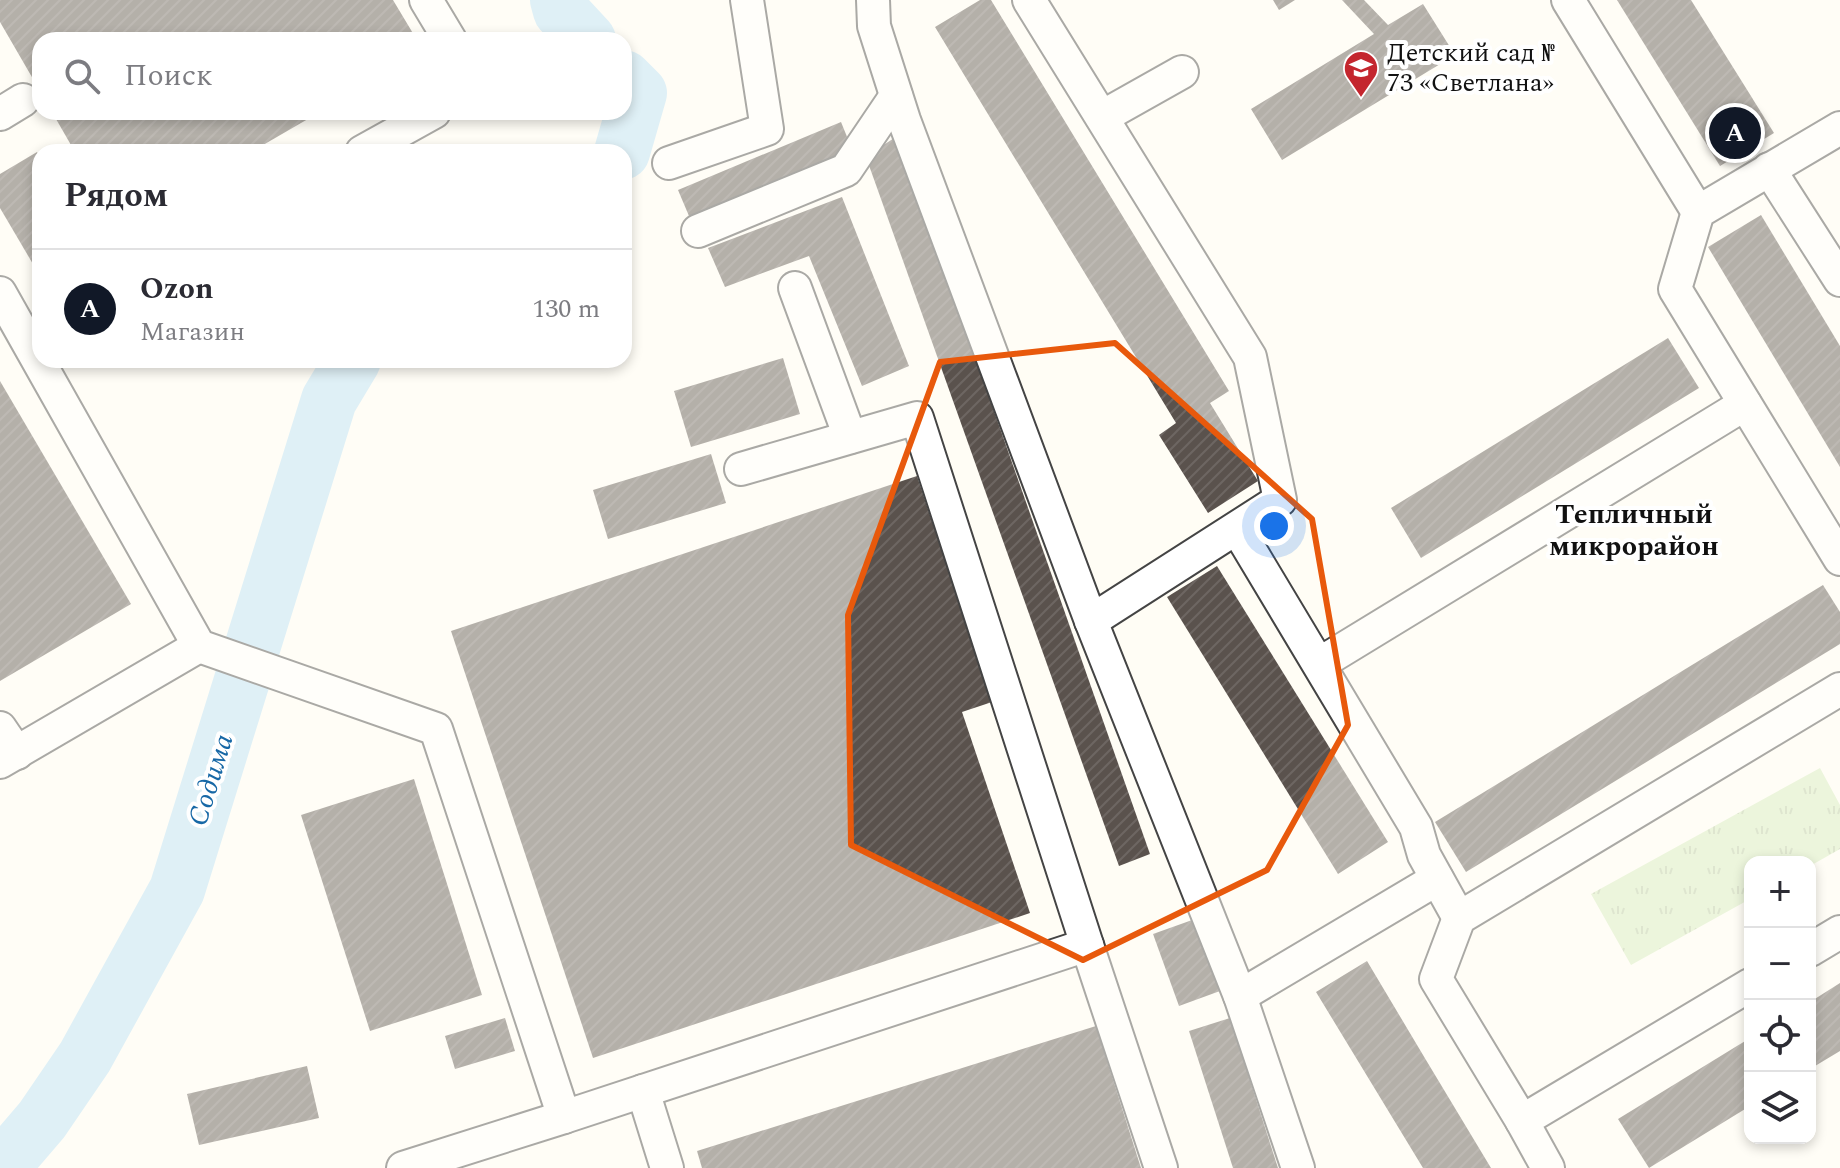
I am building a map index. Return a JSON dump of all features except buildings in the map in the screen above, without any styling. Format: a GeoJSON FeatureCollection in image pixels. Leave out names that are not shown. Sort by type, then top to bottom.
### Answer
{"type":"FeatureCollection","features":[{"type":"Feature","properties":{"kind":"lane"},"geometry":{"type":"LineString","coordinates":[[426,0],[445,32]]}},
{"type":"Feature","properties":{"kind":"lane"},"geometry":{"type":"LineString","coordinates":[[669,163],[767,129],[747,0]]}},
{"type":"Feature","properties":{"kind":"lane"},"geometry":{"type":"LineString","coordinates":[[873,0],[874,26],[896,96],[1091,621],[1240,996],[1298,1168]]}},
{"type":"Feature","properties":{"kind":"lane"},"geometry":{"type":"LineString","coordinates":[[1029,0],[1250,357],[1280,500],[1238,530],[1091,621]]}},
{"type":"Feature","properties":{"kind":"lane"},"geometry":{"type":"LineString","coordinates":[[1568,0],[1698,212]]}},
{"type":"Feature","properties":{"kind":"lane"},"geometry":{"type":"LineString","coordinates":[[1102,117],[1182,72]]}},
{"type":"Feature","properties":{"kind":"lane"},"geometry":{"type":"LineString","coordinates":[[698,231],[846,170],[896,96]]}},
{"type":"Feature","properties":{"kind":"lane"},"geometry":{"type":"LineString","coordinates":[[376,144],[420,120]]}},
{"type":"Feature","properties":{"kind":"lane"},"geometry":{"type":"LineString","coordinates":[[1840,128],[1698,212],[1675,289],[1840,559]]}},
{"type":"Feature","properties":{"kind":"lane"},"geometry":{"type":"LineString","coordinates":[[1769,169],[1840,280]]}},
{"type":"Feature","properties":{"kind":"lane"},"geometry":{"type":"LineString","coordinates":[[795,288],[850,437]]}},
{"type":"Feature","properties":{"kind":"lane"},"geometry":{"type":"LineString","coordinates":[[0,293],[32,333]]}},
{"type":"Feature","properties":{"kind":"lane"},"geometry":{"type":"LineString","coordinates":[[51,368],[200,646],[436,729],[564,1117]]}},
{"type":"Feature","properties":{"kind":"lane"},"geometry":{"type":"LineString","coordinates":[[1319,664],[1745,404]]}},
{"type":"Feature","properties":{"kind":"lane"},"geometry":{"type":"LineString","coordinates":[[741,469],[917,418],[1161,1168]]}},
{"type":"Feature","properties":{"kind":"lane"},"geometry":{"type":"LineString","coordinates":[[1238,530],[1416,827],[1424,855],[1459,918]]}},
{"type":"Feature","properties":{"kind":"lane"},"geometry":{"type":"LineString","coordinates":[[6,748],[200,646]]}},
{"type":"Feature","properties":{"kind":"lane"},"geometry":{"type":"LineString","coordinates":[[1548,1168],[1436,979],[1459,918],[1840,689]]}},
{"type":"Feature","properties":{"kind":"lane"},"geometry":{"type":"LineString","coordinates":[[1240,996],[1437,879]]}},
{"type":"Feature","properties":{"kind":"lane"},"geometry":{"type":"LineString","coordinates":[[1816,946],[1840,932]]}},
{"type":"Feature","properties":{"kind":"lane"},"geometry":{"type":"LineString","coordinates":[[403,1168],[1087,945]]}},
{"type":"Feature","properties":{"kind":"lane"},"geometry":{"type":"LineString","coordinates":[[1522,1121],[1744,989]]}},
{"type":"Feature","properties":{"kind":"lane"},"geometry":{"type":"LineString","coordinates":[[643,1091],[667,1168]]}},
{"type":"Feature","properties":{"kind":"highlighted area"},"geometry":{"type":"Polygon","coordinates":[[[1115,343],[1312,519],[1348,725],[1267,870],[1083,960],[851,845],[848,615],[940,362],[1115,343]]]}},
{"type":"Feature","properties":{"kind":"green space"},"geometry":{"type":"Polygon","coordinates":[[[1820,768],[1840,805],[1840,849],[1816,863],[1816,856],[1744,856],[1744,902],[1631,965],[1591,894],[1820,768]]]}},
{"type":"Feature","properties":{"kind":"waterway","name":"Содима"},"geometry":{"type":"LineString","coordinates":[[558,0],[561,11],[581,32]]}},
{"type":"Feature","properties":{"kind":"waterway","name":"Содима"},"geometry":{"type":"LineString","coordinates":[[632,86],[639,93],[632,117]]}},
{"type":"Feature","properties":{"kind":"waterway","name":"Содима"},"geometry":{"type":"LineString","coordinates":[[624,144],[631,120]]}},
{"type":"Feature","properties":{"kind":"waterway","name":"Содима"},"geometry":{"type":"LineString","coordinates":[[1,1168],[42,1120],[85,1057],[177,890],[329,400],[348,368]]}},
{"type":"Feature","properties":{"kind":"place","name":"Детский сад № 73 «Светлана»"},"geometry":{"type":"Point","coordinates":[1361,99]}},
{"type":"Feature","properties":{"kind":"place","name":"Ozon"},"geometry":{"type":"Point","coordinates":[1735,133]}},
{"type":"Feature","properties":{"kind":"district","name":"Тепличный микрорайон"},"geometry":{"type":"Point","coordinates":[1634,530]}}]}
